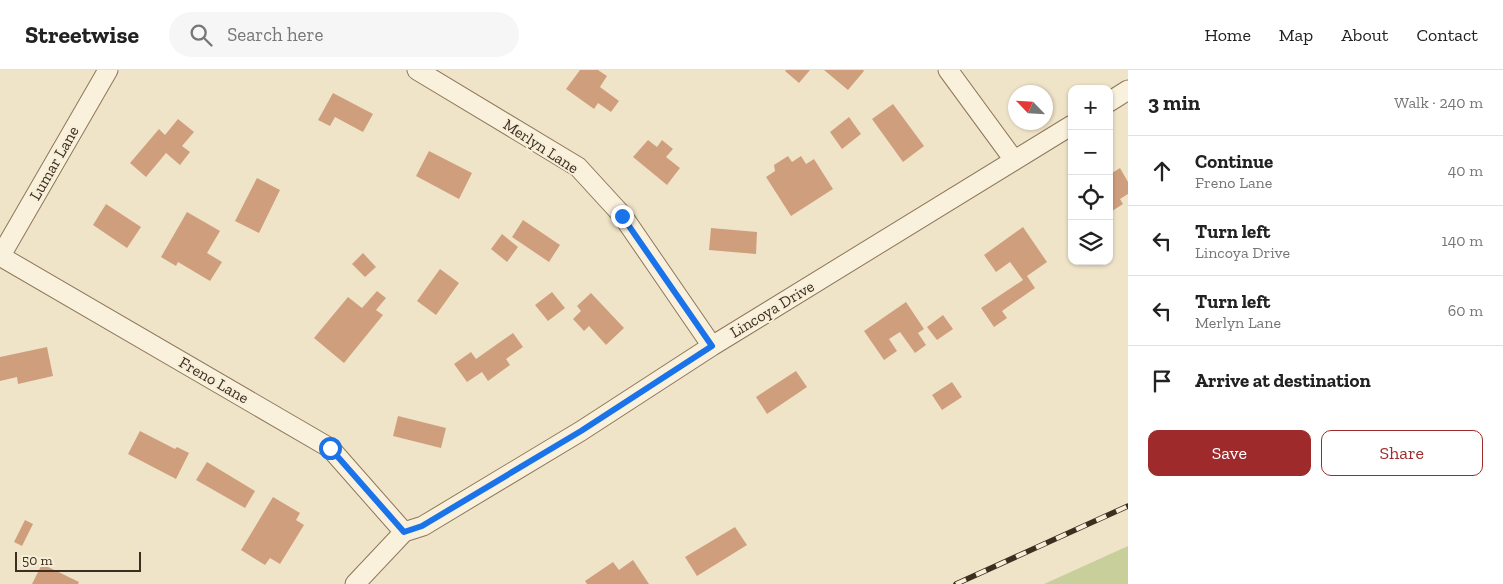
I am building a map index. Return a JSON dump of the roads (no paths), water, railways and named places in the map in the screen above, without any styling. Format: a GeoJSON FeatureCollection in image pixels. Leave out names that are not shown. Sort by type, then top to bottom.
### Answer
{"type":"FeatureCollection","features":[{"type":"Feature","properties":{"kind":"street","name":"Lumar Lane"},"geometry":{"type":"LineString","coordinates":[[0,257],[108,70]]}},
{"type":"Feature","properties":{"kind":"street","name":"Merlyn Lane"},"geometry":{"type":"LineString","coordinates":[[417,70],[578,167],[622,216],[712,346]]}},
{"type":"Feature","properties":{"kind":"street"},"geometry":{"type":"LineString","coordinates":[[948,70],[1014,160]]}},
{"type":"Feature","properties":{"kind":"street"},"geometry":{"type":"LineString","coordinates":[[1113,99],[1128,90]]}},
{"type":"Feature","properties":{"kind":"street","name":"Lincoya Drive"},"geometry":{"type":"LineString","coordinates":[[355,584],[404,532],[422,526],[581,431],[712,346],[1068,127]]}},
{"type":"Feature","properties":{"kind":"street","name":"Freno Lane"},"geometry":{"type":"LineString","coordinates":[[0,257],[330,448],[404,532]]}},
{"type":"Feature","properties":{"kind":"railway"},"geometry":{"type":"LineString","coordinates":[[956,584],[1128,506]]}}]}
